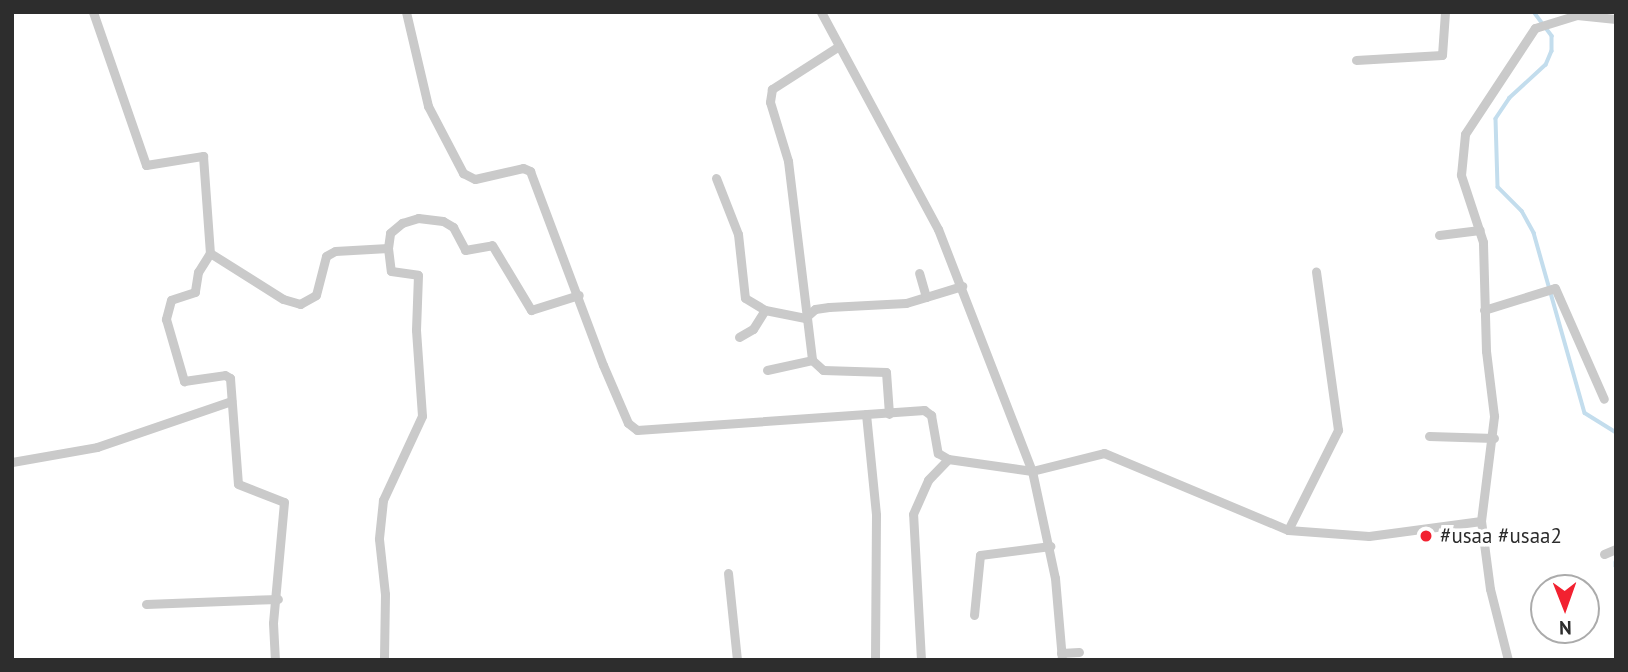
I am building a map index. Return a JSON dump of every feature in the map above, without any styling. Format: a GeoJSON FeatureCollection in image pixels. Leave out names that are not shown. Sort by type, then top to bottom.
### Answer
{"type":"FeatureCollection","features":[{"type":"Feature","properties":{"kind":"street"},"geometry":{"type":"LineString","coordinates":[[93,12],[146,166],[198,155],[204,158],[210,253],[198,272],[195,292],[172,300],[166,318],[184,381],[227,375],[238,484],[285,504],[275,660]]}},
{"type":"Feature","properties":{"kind":"street"},"geometry":{"type":"LineString","coordinates":[[407,12],[428,106],[463,173],[475,179],[523,167],[530,171],[628,423],[637,429],[928,412],[934,445],[948,459],[1032,471],[1104,453],[1288,530],[1369,536],[1481,521]]}},
{"type":"Feature","properties":{"kind":"street"},"geometry":{"type":"LineString","coordinates":[[821,12],[938,229],[962,286],[1032,471],[1050,547],[1062,657],[1079,652]]}},
{"type":"Feature","properties":{"kind":"street"},"geometry":{"type":"LineString","coordinates":[[1356,60],[1443,55],[1444,12]]}},
{"type":"Feature","properties":{"kind":"street"},"geometry":{"type":"LineString","coordinates":[[1508,660],[1490,589],[1481,521],[1482,491],[1494,438],[1480,230],[1461,175],[1465,134],[1535,28],[1566,17],[1616,19]]}},
{"type":"Feature","properties":{"kind":"street"},"geometry":{"type":"LineString","coordinates":[[839,46],[778,84],[770,96],[792,186],[805,318],[812,360],[823,370],[886,372],[889,414]]}},
{"type":"Feature","properties":{"kind":"street"},"geometry":{"type":"LineString","coordinates":[[716,178],[738,234],[745,298],[765,310],[805,318]]}},
{"type":"Feature","properties":{"kind":"street"},"geometry":{"type":"LineString","coordinates":[[384,660],[385,594],[379,539],[383,500],[422,416],[416,330],[418,275],[391,271],[388,248],[390,233],[402,223],[418,218],[443,221],[453,227],[464,250],[492,245],[531,310],[579,295]]}},
{"type":"Feature","properties":{"kind":"street"},"geometry":{"type":"LineString","coordinates":[[1439,235],[1480,230]]}},
{"type":"Feature","properties":{"kind":"street"},"geometry":{"type":"LineString","coordinates":[[210,253],[283,299],[300,304],[320,288],[330,252],[388,248]]}},
{"type":"Feature","properties":{"kind":"street"},"geometry":{"type":"LineString","coordinates":[[919,272],[926,297]]}},
{"type":"Feature","properties":{"kind":"street"},"geometry":{"type":"LineString","coordinates":[[1288,530],[1338,430],[1316,272]]}},
{"type":"Feature","properties":{"kind":"street"},"geometry":{"type":"LineString","coordinates":[[805,318],[815,309],[926,297],[962,286]]}},
{"type":"Feature","properties":{"kind":"street"},"geometry":{"type":"LineString","coordinates":[[1484,310],[1545,289],[1557,290],[1604,399]]}},
{"type":"Feature","properties":{"kind":"street"},"geometry":{"type":"LineString","coordinates":[[739,337],[753,329],[765,310]]}},
{"type":"Feature","properties":{"kind":"street"},"geometry":{"type":"LineString","coordinates":[[767,370],[812,360]]}},
{"type":"Feature","properties":{"kind":"street"},"geometry":{"type":"LineString","coordinates":[[12,462],[90,449],[231,401]]}},
{"type":"Feature","properties":{"kind":"street"},"geometry":{"type":"LineString","coordinates":[[866,414],[876,515],[875,660]]}},
{"type":"Feature","properties":{"kind":"street"},"geometry":{"type":"LineString","coordinates":[[1429,436],[1494,438]]}},
{"type":"Feature","properties":{"kind":"street"},"geometry":{"type":"LineString","coordinates":[[921,660],[913,514],[928,480],[948,459]]}},
{"type":"Feature","properties":{"kind":"street"},"geometry":{"type":"LineString","coordinates":[[974,615],[980,555],[1050,547]]}},
{"type":"Feature","properties":{"kind":"street"},"geometry":{"type":"LineString","coordinates":[[1604,554],[1616,549]]}},
{"type":"Feature","properties":{"kind":"street"},"geometry":{"type":"LineString","coordinates":[[728,573],[737,660]]}},
{"type":"Feature","properties":{"kind":"street"},"geometry":{"type":"LineString","coordinates":[[146,604],[278,599]]}},
{"type":"Feature","properties":{"kind":"waterway"},"geometry":{"type":"LineString","coordinates":[[1534,12],[1552,36],[1552,51],[1546,65],[1510,98],[1496,119],[1498,187],[1522,211],[1534,233],[1585,413],[1616,432]]}},
{"type":"Feature","properties":{"kind":"place","name":"#usaa #usaa2"},"geometry":{"type":"Point","coordinates":[1426,536]}}]}
